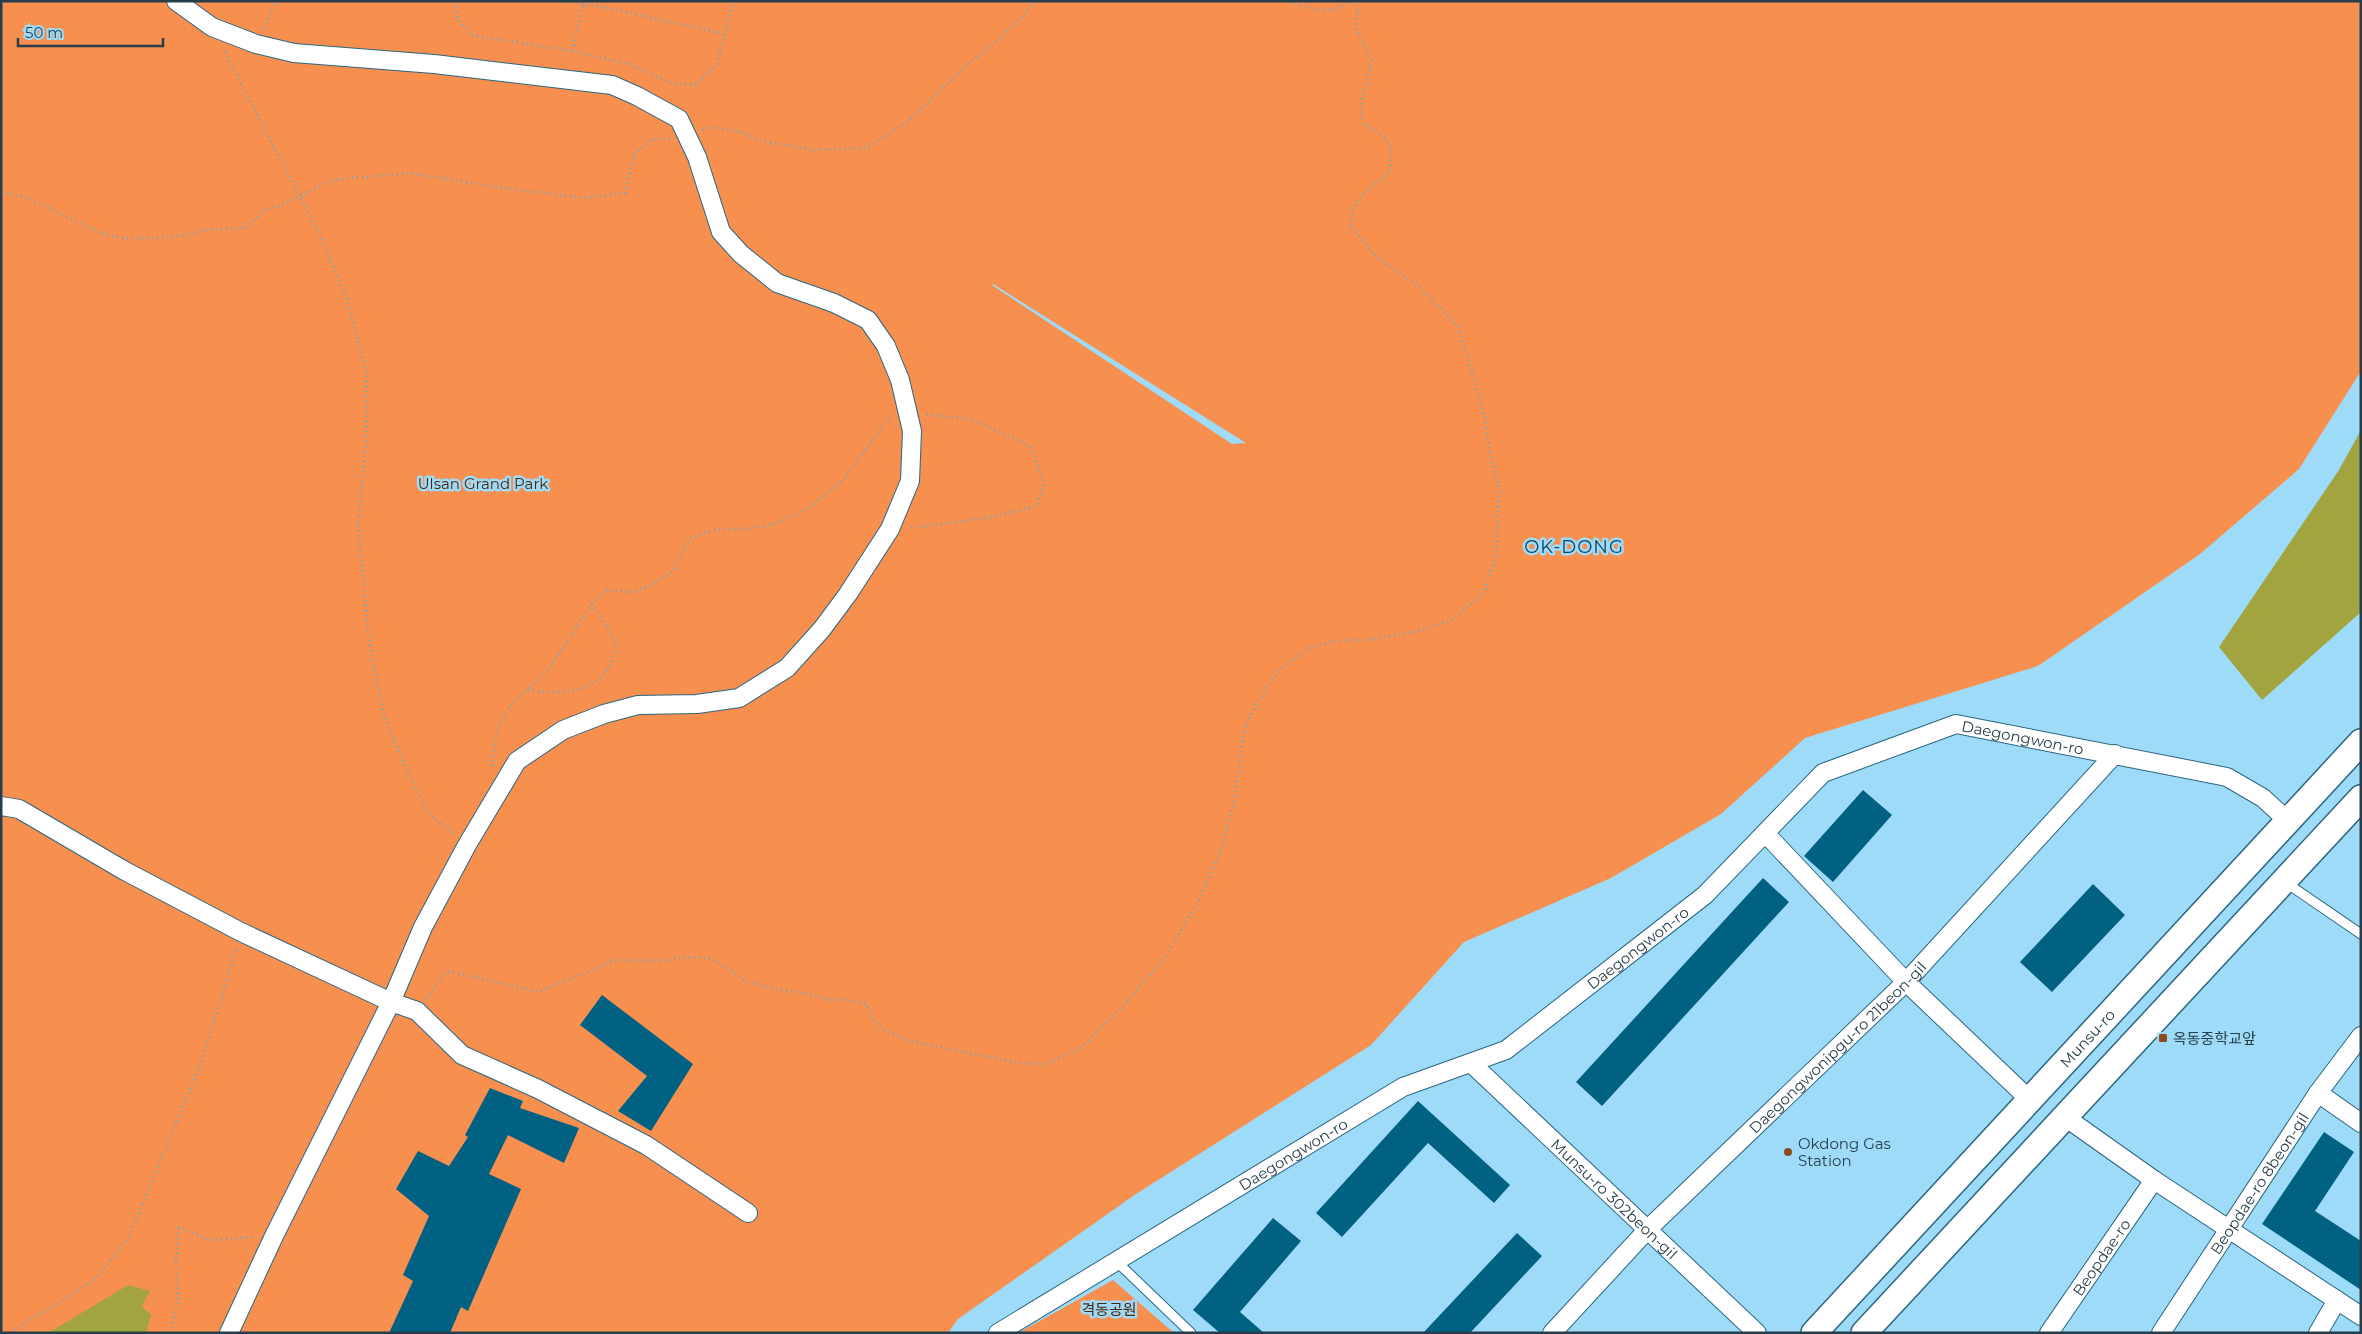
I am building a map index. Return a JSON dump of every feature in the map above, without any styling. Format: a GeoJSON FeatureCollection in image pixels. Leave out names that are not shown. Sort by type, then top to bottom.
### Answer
{"type":"FeatureCollection","features":[{"type":"Feature","properties":{"kind":"main road","name":"Munsu-ro"},"geometry":{"type":"LineString","coordinates":[[1814,1333],[2361,742]]}},
{"type":"Feature","properties":{"kind":"main road"},"geometry":{"type":"LineString","coordinates":[[1864,1333],[2361,798]]}},
{"type":"Feature","properties":{"kind":"street"},"geometry":{"type":"LineString","coordinates":[[176,1],[212,27],[256,44],[294,53],[434,64],[612,85],[638,96],[679,119],[697,157],[721,232],[741,254],[777,282],[834,303],[868,320],[886,346],[900,380],[912,432],[910,481],[890,529],[848,594],[822,629],[787,668],[739,698],[697,704],[638,705],[563,730],[518,761],[468,845],[423,927],[391,1002],[274,1236],[229,1333]]}},
{"type":"Feature","properties":{"kind":"street","name":"Daegongwon-ro"},"geometry":{"type":"LineString","coordinates":[[998,1333],[1403,1087],[1472,1064],[1506,1050],[1698,901],[1766,834],[1823,773],[1956,724],[2227,777],[2263,798],[2288,821]]}},
{"type":"Feature","properties":{"kind":"street","name":"Daegongwonipgu-ro 21beon-gil"},"geometry":{"type":"LineString","coordinates":[[1552,1333],[1649,1228],[1906,982],[2115,754]]}},
{"type":"Feature","properties":{"kind":"street"},"geometry":{"type":"LineString","coordinates":[[1,806],[19,809],[125,871],[241,932],[391,1002],[418,1011],[462,1055],[538,1089],[646,1145],[748,1213]]}},
{"type":"Feature","properties":{"kind":"street"},"geometry":{"type":"LineString","coordinates":[[1766,834],[1906,982],[2030,1100]]}},
{"type":"Feature","properties":{"kind":"street","name":"Beopdae-ro 8beon-gil"},"geometry":{"type":"LineString","coordinates":[[2161,1333],[2318,1093],[2361,1036]]}},
{"type":"Feature","properties":{"kind":"street","name":"Munsu-ro 302beon-gil"},"geometry":{"type":"LineString","coordinates":[[1472,1064],[1649,1228],[1757,1333]]}},
{"type":"Feature","properties":{"kind":"street"},"geometry":{"type":"LineString","coordinates":[[2318,1093],[2361,1124]]}},
{"type":"Feature","properties":{"kind":"street"},"geometry":{"type":"LineString","coordinates":[[2065,1117],[2154,1180],[2361,1316]]}},
{"type":"Feature","properties":{"kind":"street","name":"Beopdae-ro"},"geometry":{"type":"LineString","coordinates":[[2049,1333],[2154,1180]]}},
{"type":"Feature","properties":{"kind":"street"},"geometry":{"type":"LineString","coordinates":[[2318,1333],[2338,1300]]}},
{"type":"Feature","properties":{"kind":"lane"},"geometry":{"type":"LineString","coordinates":[[2284,881],[2361,934]]}},
{"type":"Feature","properties":{"kind":"lane"},"geometry":{"type":"LineString","coordinates":[[1116,1260],[1191,1333]]}},
{"type":"Feature","properties":{"kind":"path"},"geometry":{"type":"LineString","coordinates":[[256,44],[276,1]]}},
{"type":"Feature","properties":{"kind":"path"},"geometry":{"type":"LineString","coordinates":[[457,1],[458,19],[471,35],[572,51],[629,64],[671,83],[695,85],[717,64],[732,8],[730,1]]}},
{"type":"Feature","properties":{"kind":"path"},"geometry":{"type":"LineString","coordinates":[[567,1],[584,3],[725,34]]}},
{"type":"Feature","properties":{"kind":"path"},"geometry":{"type":"LineString","coordinates":[[1,194],[10,192],[27,198],[77,224],[120,238],[188,235],[203,230],[246,228],[264,210],[300,197],[332,180],[410,173],[583,198],[625,193],[634,155],[652,139],[677,138],[713,127],[741,132],[762,141],[813,150],[866,148],[908,122],[970,62],[1004,35],[1036,1]]}},
{"type":"Feature","properties":{"kind":"path"},"geometry":{"type":"LineString","coordinates":[[418,1011],[447,971],[539,992],[616,960],[666,961],[679,956],[709,958],[745,981],[769,988],[810,994],[828,1000],[843,999],[867,1004],[872,1019],[883,1030],[910,1042],[1020,1063],[1046,1064],[1082,1047],[1121,1008],[1165,958],[1200,898],[1220,853],[1233,807],[1244,730],[1257,703],[1276,674],[1288,663],[1312,647],[1334,641],[1375,639],[1423,630],[1453,619],[1483,593],[1496,558],[1499,487],[1490,455],[1476,385],[1458,327],[1420,287],[1377,257],[1350,226],[1352,209],[1359,197],[1389,173],[1392,152],[1386,138],[1364,124],[1361,116],[1361,102],[1372,62],[1356,29],[1358,12],[1351,1],[1335,10],[1315,10],[1290,1]]}},
{"type":"Feature","properties":{"kind":"path"},"geometry":{"type":"LineString","coordinates":[[572,51],[584,3]]}},
{"type":"Feature","properties":{"kind":"path"},"geometry":{"type":"LineString","coordinates":[[212,27],[322,240],[347,299],[366,370],[366,440],[358,523],[368,634],[384,716],[427,812],[468,845]]}},
{"type":"Feature","properties":{"kind":"path"},"geometry":{"type":"LineString","coordinates":[[500,790],[492,761],[498,731],[510,706],[550,669],[592,604],[606,590],[631,592],[650,586],[674,570],[690,538],[713,530],[744,529],[772,525],[807,509],[842,480],[905,406],[974,420],[1031,447],[1044,485],[1037,506],[992,518],[890,529]]}},
{"type":"Feature","properties":{"kind":"path"},"geometry":{"type":"LineString","coordinates":[[528,690],[563,692],[592,686],[610,667],[616,641],[592,604]]}},
{"type":"Feature","properties":{"kind":"path"},"geometry":{"type":"LineString","coordinates":[[10,1333],[96,1279],[129,1237],[200,1065],[241,932]]}},
{"type":"Feature","properties":{"kind":"path"},"geometry":{"type":"LineString","coordinates":[[171,1333],[178,1298],[176,1260],[179,1228],[210,1240],[274,1236]]}},
{"type":"Feature","properties":{"kind":"green space","name":"Ulsan Grand Park"},"geometry":{"type":"Polygon","coordinates":[[[1,1],[2361,1],[2361,371],[2299,469],[2200,554],[2038,666],[1805,738],[1721,814],[1611,878],[1464,942],[1371,1045],[1136,1194],[958,1319],[948,1333],[1,1333],[1,1]],[[993,284],[1232,444],[1246,443],[993,284]]]}},
{"type":"Feature","properties":{"kind":"green space","name":"격동공원"},"geometry":{"type":"Polygon","coordinates":[[[1113,1280],[1174,1333],[1020,1332],[1113,1280]]]}},
{"type":"Feature","properties":{"kind":"shaded area"},"geometry":{"type":"Polygon","coordinates":[[[2361,430],[2361,612],[2262,700],[2219,647],[2339,470],[2361,430]]]}},
{"type":"Feature","properties":{"kind":"shaded area"},"geometry":{"type":"Polygon","coordinates":[[[128,1285],[150,1291],[142,1306],[151,1315],[146,1333],[48,1333],[128,1285]]]}},
{"type":"Feature","properties":{"kind":"building"},"geometry":{"type":"Polygon","coordinates":[[[1863,790],[1892,815],[1833,882],[1804,856],[1863,790]]]}},
{"type":"Feature","properties":{"kind":"building"},"geometry":{"type":"Polygon","coordinates":[[[1763,878],[1789,902],[1602,1106],[1576,1082],[1763,878]]]}},
{"type":"Feature","properties":{"kind":"building"},"geometry":{"type":"Polygon","coordinates":[[[2093,884],[2125,915],[2052,992],[2020,962],[2093,884]]]}},
{"type":"Feature","properties":{"kind":"building"},"geometry":{"type":"Polygon","coordinates":[[[602,995],[693,1064],[651,1131],[618,1111],[647,1076],[580,1025],[602,995]]]}},
{"type":"Feature","properties":{"kind":"building"},"geometry":{"type":"Polygon","coordinates":[[[490,1088],[523,1101],[520,1108],[579,1128],[564,1163],[508,1135],[489,1174],[521,1189],[468,1311],[461,1307],[450,1333],[389,1333],[413,1281],[403,1275],[429,1216],[396,1189],[418,1151],[449,1166],[468,1137],[465,1135],[490,1088]]]}},
{"type":"Feature","properties":{"kind":"building"},"geometry":{"type":"Polygon","coordinates":[[[1418,1101],[1510,1185],[1494,1203],[1428,1143],[1342,1237],[1316,1213],[1418,1101]]]}},
{"type":"Feature","properties":{"kind":"building"},"geometry":{"type":"Polygon","coordinates":[[[2324,1132],[2354,1152],[2315,1211],[2361,1241],[2361,1290],[2262,1224],[2324,1132]]]}},
{"type":"Feature","properties":{"kind":"building"},"geometry":{"type":"Polygon","coordinates":[[[1273,1218],[1301,1241],[1240,1312],[1264,1333],[1220,1333],[1193,1310],[1273,1218]]]}},
{"type":"Feature","properties":{"kind":"building"},"geometry":{"type":"Polygon","coordinates":[[[1517,1233],[1542,1256],[1470,1333],[1423,1333],[1517,1233]]]}},
{"type":"Feature","properties":{"kind":"place","name":"옥동중학교앞"},"geometry":{"type":"Point","coordinates":[2163,1038]}},
{"type":"Feature","properties":{"kind":"place","name":"Okdong Gas Station"},"geometry":{"type":"Point","coordinates":[1788,1152]}},
{"type":"Feature","properties":{"kind":"district","name":"OK-DONG"},"geometry":{"type":"Point","coordinates":[1574,547]}}]}
